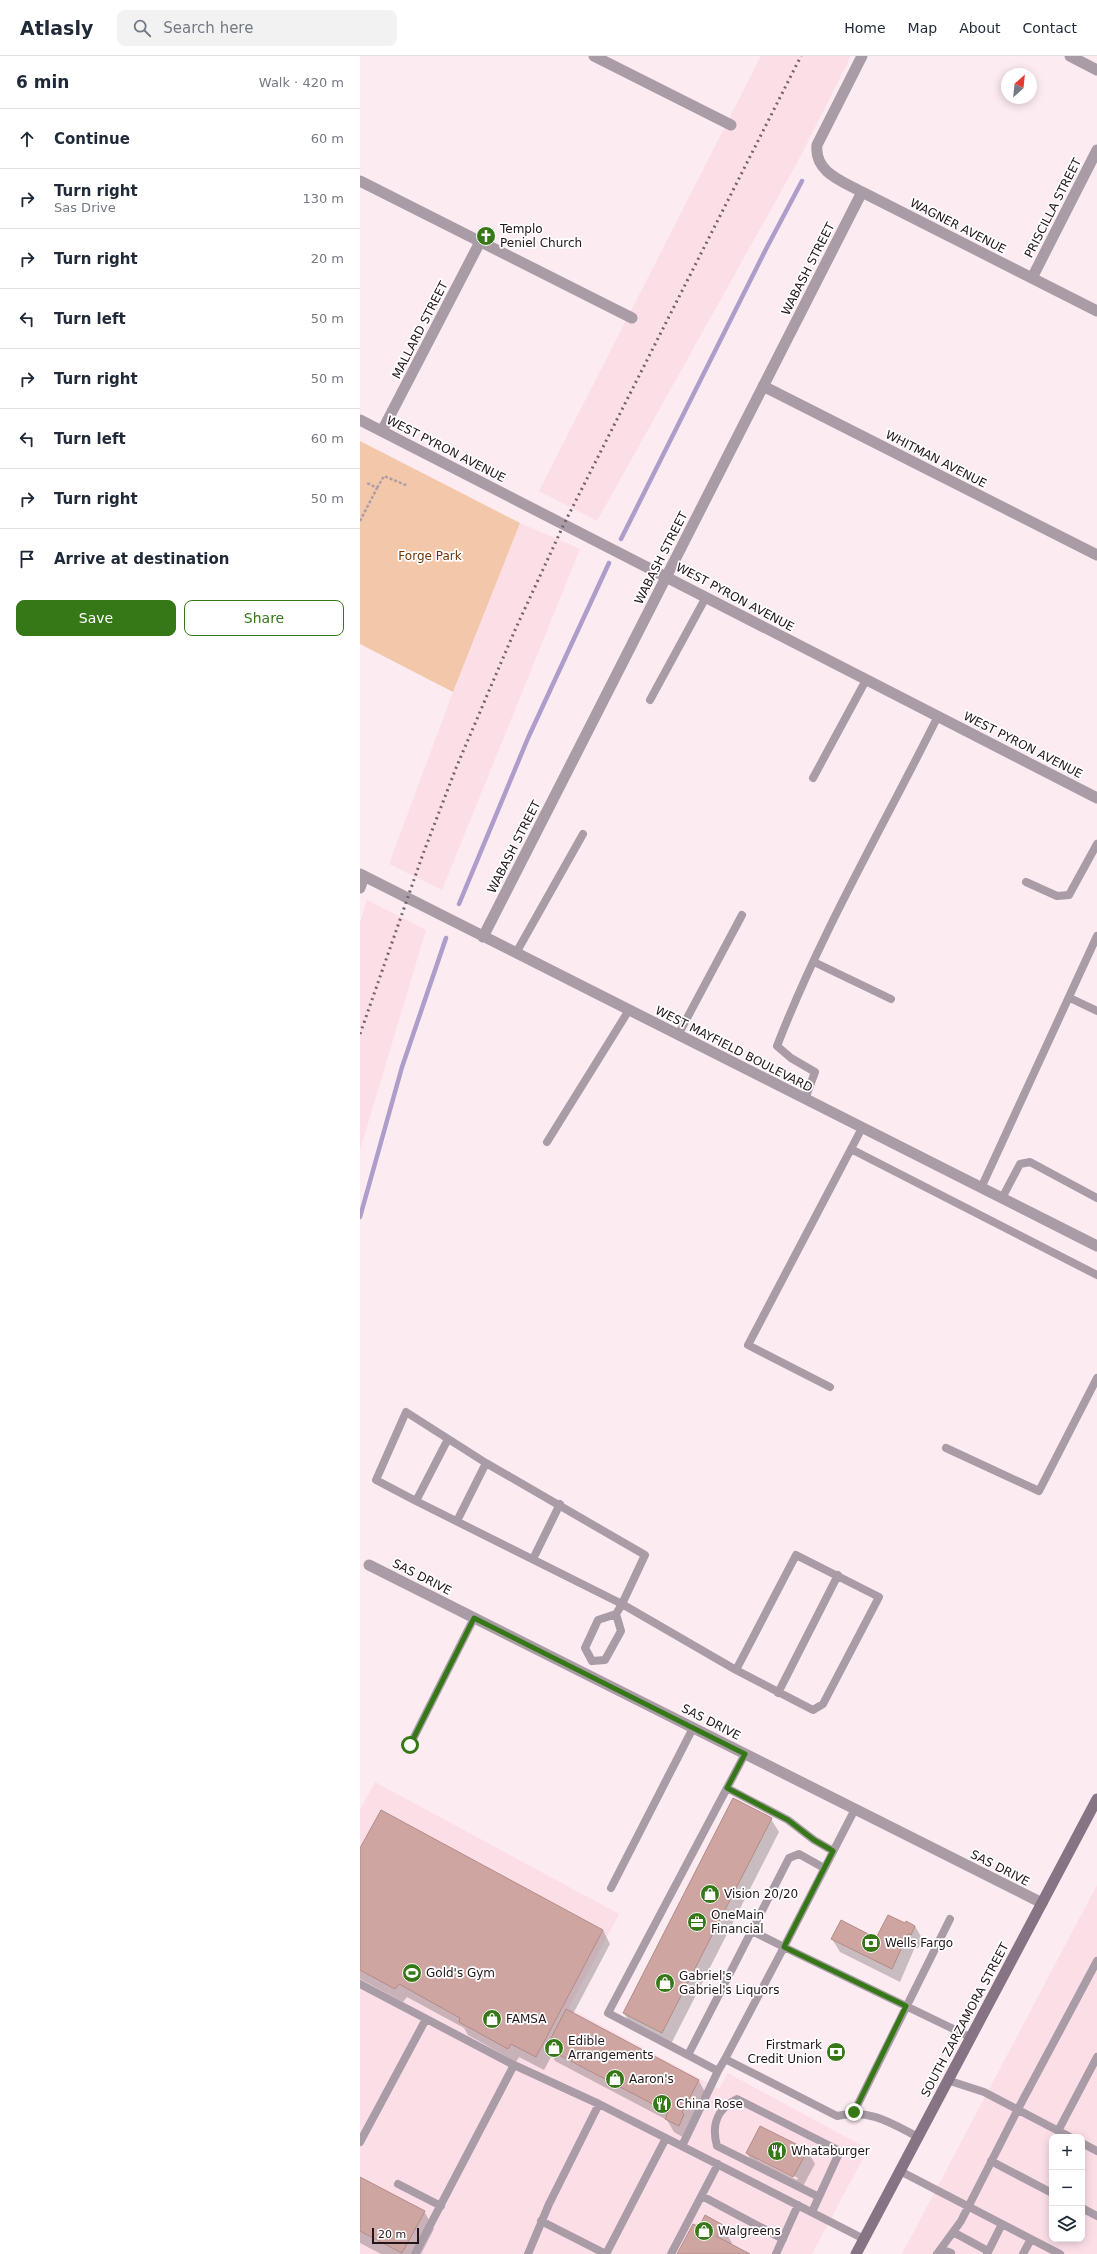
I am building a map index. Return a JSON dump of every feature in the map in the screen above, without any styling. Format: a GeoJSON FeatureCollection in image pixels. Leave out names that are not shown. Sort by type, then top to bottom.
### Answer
{"type":"FeatureCollection","features":[{"type":"Feature","properties":{"kind":"main road","name":"SOUTH ZARZAMORA STREET"},"geometry":{"type":"LineString","coordinates":[[856,2254],[1097,1799]]}},
{"type":"Feature","properties":{"kind":"street"},"geometry":{"type":"LineString","coordinates":[[594,56],[731,124]]}},
{"type":"Feature","properties":{"kind":"street","name":"WAGNER AVENUE"},"geometry":{"type":"LineString","coordinates":[[862,56],[821,134],[816,154],[823,168],[832,176],[862,192],[1097,311]]}},
{"type":"Feature","properties":{"kind":"street"},"geometry":{"type":"LineString","coordinates":[[1070,56],[1097,70]]}},
{"type":"Feature","properties":{"kind":"street","name":"PRISCILLA STREET"},"geometry":{"type":"LineString","coordinates":[[1032,278],[1097,150]]}},
{"type":"Feature","properties":{"kind":"street"},"geometry":{"type":"LineString","coordinates":[[360,181],[632,318]]}},
{"type":"Feature","properties":{"kind":"street","name":"WABASH STREET"},"geometry":{"type":"LineString","coordinates":[[483,937],[862,192]]}},
{"type":"Feature","properties":{"kind":"street","name":"MALLARD STREET"},"geometry":{"type":"LineString","coordinates":[[382,431],[480,242]]}},
{"type":"Feature","properties":{"kind":"street","name":"WHITMAN AVENUE"},"geometry":{"type":"LineString","coordinates":[[763,386],[1097,555]]}},
{"type":"Feature","properties":{"kind":"street","name":"WEST PYRON AVENUE"},"geometry":{"type":"LineString","coordinates":[[360,420],[1097,798]]}},
{"type":"Feature","properties":{"kind":"street"},"geometry":{"type":"LineString","coordinates":[[360,888],[362,875]]}},
{"type":"Feature","properties":{"kind":"street","name":"WEST MAYFIELD BOULEVARD"},"geometry":{"type":"LineString","coordinates":[[362,875],[1097,1246]]}},
{"type":"Feature","properties":{"kind":"street","name":"SAS DRIVE"},"geometry":{"type":"LineString","coordinates":[[369,1565],[1042,1903]]}},
{"type":"Feature","properties":{"kind":"lane"},"geometry":{"type":"LineString","coordinates":[[650,700],[706,597]]}},
{"type":"Feature","properties":{"kind":"lane"},"geometry":{"type":"LineString","coordinates":[[813,778],[866,680]]}},
{"type":"Feature","properties":{"kind":"lane"},"geometry":{"type":"LineString","coordinates":[[805,1099],[815,1072],[791,1058],[777,1046],[814,962],[938,716]]}},
{"type":"Feature","properties":{"kind":"lane"},"geometry":{"type":"LineString","coordinates":[[516,954],[583,834]]}},
{"type":"Feature","properties":{"kind":"lane"},"geometry":{"type":"LineString","coordinates":[[1026,882],[1057,896],[1070,895],[1097,844]]}},
{"type":"Feature","properties":{"kind":"lane"},"geometry":{"type":"LineString","coordinates":[[678,1035],[742,915]]}},
{"type":"Feature","properties":{"kind":"lane"},"geometry":{"type":"LineString","coordinates":[[981,1188],[1070,998],[1097,936]]}},
{"type":"Feature","properties":{"kind":"lane"},"geometry":{"type":"LineString","coordinates":[[814,962],[891,999]]}},
{"type":"Feature","properties":{"kind":"lane"},"geometry":{"type":"LineString","coordinates":[[1070,998],[1097,1011]]}},
{"type":"Feature","properties":{"kind":"lane"},"geometry":{"type":"LineString","coordinates":[[547,1142],[629,1010]]}},
{"type":"Feature","properties":{"kind":"lane"},"geometry":{"type":"LineString","coordinates":[[830,1387],[748,1344],[862,1128]]}},
{"type":"Feature","properties":{"kind":"lane"},"geometry":{"type":"LineString","coordinates":[[851,1149],[1097,1275]]}},
{"type":"Feature","properties":{"kind":"lane"},"geometry":{"type":"LineString","coordinates":[[1002,1198],[1020,1164],[1030,1162],[1097,1198]]}},
{"type":"Feature","properties":{"kind":"lane"},"geometry":{"type":"LineString","coordinates":[[946,1448],[1038,1491],[1097,1378]]}},
{"type":"Feature","properties":{"kind":"lane"},"geometry":{"type":"LineString","coordinates":[[592,1660],[585,1648],[598,1620],[616,1614],[622,1604],[645,1555],[486,1462],[406,1412],[376,1480],[622,1604],[736,1670],[813,1710],[823,1704],[879,1597],[796,1555],[736,1670]]}},
{"type":"Feature","properties":{"kind":"lane"},"geometry":{"type":"LineString","coordinates":[[416,1501],[448,1439]]}},
{"type":"Feature","properties":{"kind":"lane"},"geometry":{"type":"LineString","coordinates":[[457,1521],[486,1462]]}},
{"type":"Feature","properties":{"kind":"lane"},"geometry":{"type":"LineString","coordinates":[[533,1559],[560,1504]]}},
{"type":"Feature","properties":{"kind":"lane"},"geometry":{"type":"LineString","coordinates":[[778,1693],[838,1575]]}},
{"type":"Feature","properties":{"kind":"lane"},"geometry":{"type":"LineString","coordinates":[[592,1660],[605,1660],[621,1631],[616,1614]]}},
{"type":"Feature","properties":{"kind":"lane"},"geometry":{"type":"LineString","coordinates":[[410,1745],[474,1618]]}},
{"type":"Feature","properties":{"kind":"lane"},"geometry":{"type":"LineString","coordinates":[[584,1673],[592,1660]]}},
{"type":"Feature","properties":{"kind":"lane"},"geometry":{"type":"LineString","coordinates":[[611,1888],[693,1728]]}},
{"type":"Feature","properties":{"kind":"lane"},"geometry":{"type":"LineString","coordinates":[[718,2071],[608,2013],[745,1754]]}},
{"type":"Feature","properties":{"kind":"lane"},"geometry":{"type":"LineString","coordinates":[[727,1788],[788,1820],[809,1837],[833,1851]]}},
{"type":"Feature","properties":{"kind":"lane"},"geometry":{"type":"LineString","coordinates":[[682,2146],[718,2071],[855,1809]]}},
{"type":"Feature","properties":{"kind":"lane"},"geometry":{"type":"LineString","coordinates":[[688,2055],[789,1858],[799,1854],[824,1868]]}},
{"type":"Feature","properties":{"kind":"lane"},"geometry":{"type":"LineString","coordinates":[[854,2112],[950,1919]]}},
{"type":"Feature","properties":{"kind":"lane"},"geometry":{"type":"LineString","coordinates":[[752,1931],[970,2037]]}},
{"type":"Feature","properties":{"kind":"lane"},"geometry":{"type":"LineString","coordinates":[[951,2253],[939,2251],[953,2232],[968,2207],[1018,2109],[1097,1961]]}},
{"type":"Feature","properties":{"kind":"lane"},"geometry":{"type":"LineString","coordinates":[[360,1984],[514,2065],[599,2104],[864,2239]]}},
{"type":"Feature","properties":{"kind":"lane"},"geometry":{"type":"LineString","coordinates":[[360,2142],[426,2019]]}},
{"type":"Feature","properties":{"kind":"lane"},"geometry":{"type":"LineString","coordinates":[[1058,2131],[1097,2057]]}},
{"type":"Feature","properties":{"kind":"lane"},"geometry":{"type":"LineString","coordinates":[[725,2059],[837,2116],[854,2112],[876,2116],[918,2137]]}},
{"type":"Feature","properties":{"kind":"lane"},"geometry":{"type":"LineString","coordinates":[[415,2254],[514,2065]]}},
{"type":"Feature","properties":{"kind":"lane"},"geometry":{"type":"LineString","coordinates":[[947,2080],[984,2092],[1064,2134]]}},
{"type":"Feature","properties":{"kind":"lane"},"geometry":{"type":"LineString","coordinates":[[812,2212],[819,2197],[840,2151],[738,2099],[722,2109],[713,2133],[717,2146],[819,2197]]}},
{"type":"Feature","properties":{"kind":"lane"},"geometry":{"type":"LineString","coordinates":[[528,2254],[541,2221],[599,2104]]}},
{"type":"Feature","properties":{"kind":"lane"},"geometry":{"type":"LineString","coordinates":[[541,2221],[606,2254],[666,2138]]}},
{"type":"Feature","properties":{"kind":"lane"},"geometry":{"type":"LineString","coordinates":[[1085,2144],[1097,2150]]}},
{"type":"Feature","properties":{"kind":"lane"},"geometry":{"type":"LineString","coordinates":[[991,2162],[1049,2191]]}},
{"type":"Feature","properties":{"kind":"lane"},"geometry":{"type":"LineString","coordinates":[[671,2254],[718,2164]]}},
{"type":"Feature","properties":{"kind":"lane"},"geometry":{"type":"LineString","coordinates":[[900,2171],[1060,2254]]}},
{"type":"Feature","properties":{"kind":"lane"},"geometry":{"type":"LineString","coordinates":[[398,2184],[441,2206]]}},
{"type":"Feature","properties":{"kind":"lane"},"geometry":{"type":"LineString","coordinates":[[702,2196],[783,2239]]}},
{"type":"Feature","properties":{"kind":"lane"},"geometry":{"type":"LineString","coordinates":[[776,2254],[798,2205]]}},
{"type":"Feature","properties":{"kind":"lane"},"geometry":{"type":"LineString","coordinates":[[1085,2210],[1097,2216]]}},
{"type":"Feature","properties":{"kind":"lane"},"geometry":{"type":"LineString","coordinates":[[953,2232],[987,2252],[1002,2224]]}},
{"type":"Feature","properties":{"kind":"lane"},"geometry":{"type":"LineString","coordinates":[[1023,2254],[1031,2239]]}},
{"type":"Feature","properties":{"kind":"lane"},"geometry":{"type":"LineString","coordinates":[[1039,2254],[1043,2245]]}},
{"type":"Feature","properties":{"kind":"path"},"geometry":{"type":"LineString","coordinates":[[360,521],[384,476],[408,486]]}},
{"type":"Feature","properties":{"kind":"path"},"geometry":{"type":"LineString","coordinates":[[367,483],[377,488]]}},
{"type":"Feature","properties":{"kind":"shaded area"},"geometry":{"type":"Polygon","coordinates":[[[761,56],[851,56],[798,161],[597,521],[539,491],[761,56]]]}},
{"type":"Feature","properties":{"kind":"shaded area"},"geometry":{"type":"Polygon","coordinates":[[[520,523],[580,549],[442,890],[389,864],[453,692],[520,523]]]}},
{"type":"Feature","properties":{"kind":"shaded area"},"geometry":{"type":"Polygon","coordinates":[[[367,900],[426,930],[360,1150],[360,923],[367,900]]]}},
{"type":"Feature","properties":{"kind":"shaded area"},"geometry":{"type":"Polygon","coordinates":[[[375,1782],[619,1914],[569,2008],[719,2089],[728,2073],[868,2149],[812,2254],[360,2254],[360,1810],[375,1782]]]}},
{"type":"Feature","properties":{"kind":"shaded area"},"geometry":{"type":"Polygon","coordinates":[[[1097,1885],[1097,2254],[902,2254],[1097,1885]]]}},
{"type":"Feature","properties":{"kind":"green space","name":"Forge Park"},"geometry":{"type":"Polygon","coordinates":[[[360,441],[520,523],[453,692],[360,644],[360,441]]]}},
{"type":"Feature","properties":{"kind":"building"},"geometry":{"type":"Polygon","coordinates":[[[733,1798],[772,1818],[662,2033],[623,2013],[733,1798]]]}},
{"type":"Feature","properties":{"kind":"building"},"geometry":{"type":"Polygon","coordinates":[[[381,1810],[603,1930],[536,2057],[511,2044],[508,2049],[459,2022],[460,2018],[399,1984],[395,1989],[360,1970],[360,1848],[381,1810]]]}},
{"type":"Feature","properties":{"kind":"building","name":"Wells Fargo"},"geometry":{"type":"Polygon","coordinates":[[[888,1915],[905,1923],[906,1921],[915,1926],[911,1935],[908,1934],[892,1969],[831,1939],[841,1920],[876,1938],[888,1915]]]}},
{"type":"Feature","properties":{"kind":"building"},"geometry":{"type":"Polygon","coordinates":[[[566,2009],[699,2080],[682,2112],[684,2114],[679,2126],[665,2119],[668,2112],[546,2048],[566,2009]]]}},
{"type":"Feature","properties":{"kind":"building","name":"Whataburger"},"geometry":{"type":"Polygon","coordinates":[[[760,2126],[808,2150],[793,2177],[746,2153],[760,2126]]]}},
{"type":"Feature","properties":{"kind":"building"},"geometry":{"type":"Polygon","coordinates":[[[360,2177],[425,2211],[402,2253],[360,2231],[360,2177]]]}},
{"type":"Feature","properties":{"kind":"building","name":"Walgreens"},"geometry":{"type":"Polygon","coordinates":[[[705,2215],[723,2225],[716,2236],[750,2254],[677,2254],[693,2224],[699,2227],[705,2215]]]}},
{"type":"Feature","properties":{"kind":"waterway"},"geometry":{"type":"LineString","coordinates":[[621,539],[766,249],[802,181]]}},
{"type":"Feature","properties":{"kind":"waterway"},"geometry":{"type":"LineString","coordinates":[[459,904],[528,738],[609,563]]}},
{"type":"Feature","properties":{"kind":"waterway"},"geometry":{"type":"LineString","coordinates":[[360,1217],[402,1067],[446,938]]}},
{"type":"Feature","properties":{"kind":"railway"},"geometry":{"type":"LineString","coordinates":[[360,1034],[423,854],[456,768],[515,630],[564,524],[801,56]]}},
{"type":"Feature","properties":{"kind":"place","name":"Templo Peniel Church"},"geometry":{"type":"Point","coordinates":[486,236]}},
{"type":"Feature","properties":{"kind":"place","name":"Vision 20/20"},"geometry":{"type":"Point","coordinates":[710,1894]}},
{"type":"Feature","properties":{"kind":"place","name":"OneMain Financial"},"geometry":{"type":"Point","coordinates":[697,1922]}},
{"type":"Feature","properties":{"kind":"place","name":"Wells Fargo"},"geometry":{"type":"Point","coordinates":[871,1943]}},
{"type":"Feature","properties":{"kind":"place","name":"Gold's Gym"},"geometry":{"type":"Point","coordinates":[412,1973]}},
{"type":"Feature","properties":{"kind":"place","name":"Gabriel's Gabriel's Liquors"},"geometry":{"type":"Point","coordinates":[665,1983]}},
{"type":"Feature","properties":{"kind":"place","name":"FAMSA"},"geometry":{"type":"Point","coordinates":[492,2019]}},
{"type":"Feature","properties":{"kind":"place","name":"Edible Arrangements"},"geometry":{"type":"Point","coordinates":[554,2048]}},
{"type":"Feature","properties":{"kind":"place","name":"Firstmark Credit Union"},"geometry":{"type":"Point","coordinates":[836,2052]}},
{"type":"Feature","properties":{"kind":"place","name":"Aaron's"},"geometry":{"type":"Point","coordinates":[615,2079]}},
{"type":"Feature","properties":{"kind":"place","name":"China Rose"},"geometry":{"type":"Point","coordinates":[662,2104]}},
{"type":"Feature","properties":{"kind":"place","name":"Whataburger"},"geometry":{"type":"Point","coordinates":[777,2151]}},
{"type":"Feature","properties":{"kind":"place","name":"Walgreens"},"geometry":{"type":"Point","coordinates":[704,2231]}},
{"type":"Feature","properties":{"kind":"route"},"geometry":{"type":"LineString","coordinates":[[410,1745],[474,1618],[745,1754],[727,1788],[773,1811],[788,1820],[814,1840],[833,1851],[784,1947],[906,2006],[854,2112]]}}]}
